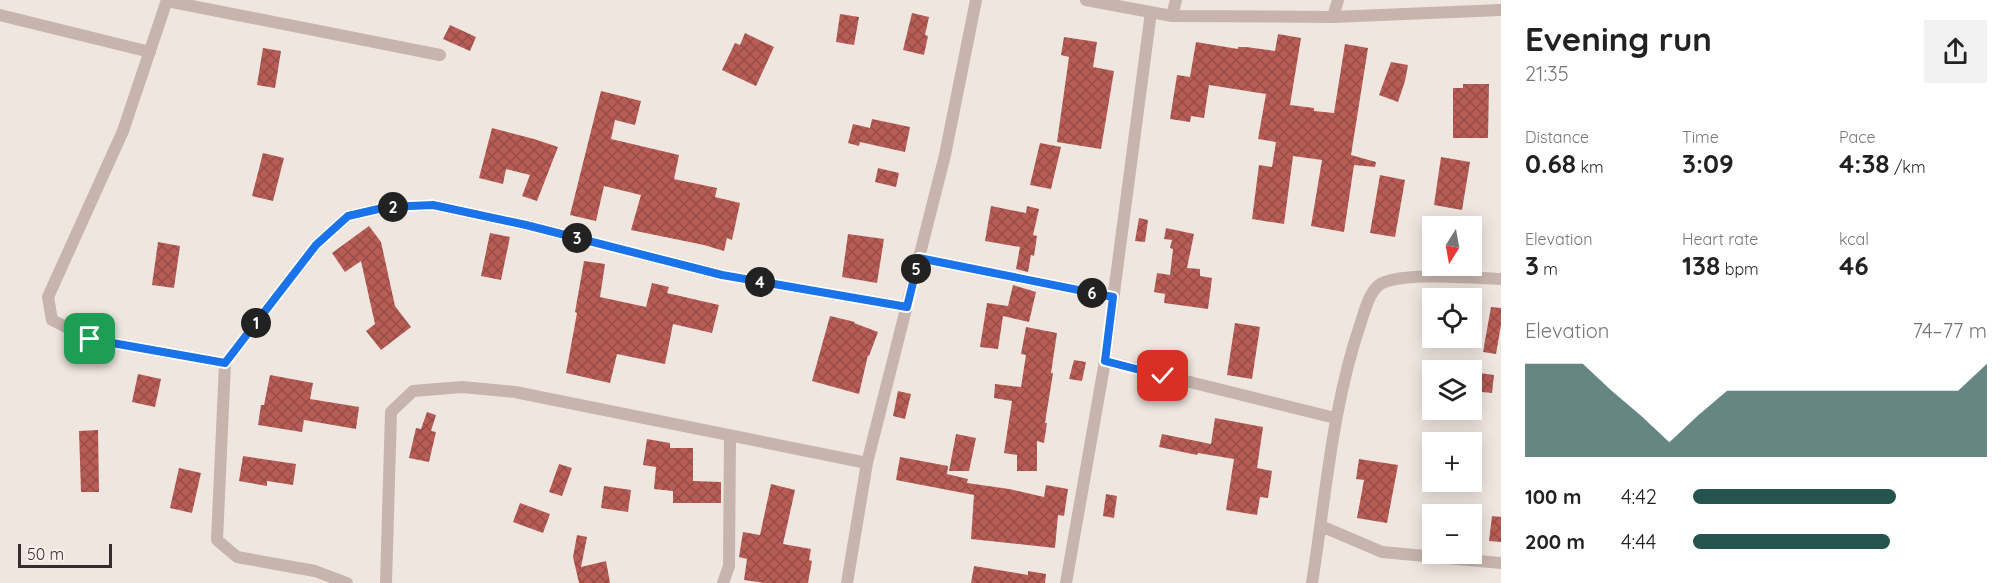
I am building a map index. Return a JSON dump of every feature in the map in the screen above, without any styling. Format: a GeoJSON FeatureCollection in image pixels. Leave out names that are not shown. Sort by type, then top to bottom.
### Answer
{"type":"FeatureCollection","features":[{"type":"Feature","properties":{"kind":"street"},"geometry":{"type":"LineString","coordinates":[[847,583],[867,463],[945,155],[976,0]]}},
{"type":"Feature","properties":{"kind":"street"},"geometry":{"type":"LineString","coordinates":[[1086,0],[1172,16],[1333,17],[1501,10]]}},
{"type":"Feature","properties":{"kind":"street"},"geometry":{"type":"LineString","coordinates":[[1172,16],[1176,0]]}},
{"type":"Feature","properties":{"kind":"street"},"geometry":{"type":"LineString","coordinates":[[1333,17],[1338,0]]}},
{"type":"Feature","properties":{"kind":"street"},"geometry":{"type":"LineString","coordinates":[[225,363],[90,339],[52,320],[48,297],[123,131],[167,1],[440,55]]}},
{"type":"Feature","properties":{"kind":"street"},"geometry":{"type":"LineString","coordinates":[[1066,583],[1105,361],[1151,12]]}},
{"type":"Feature","properties":{"kind":"street"},"geometry":{"type":"LineString","coordinates":[[0,15],[150,52]]}},
{"type":"Feature","properties":{"kind":"street"},"geometry":{"type":"LineString","coordinates":[[347,583],[315,571],[237,557],[217,540],[225,363],[316,245],[348,216],[387,207],[433,205],[526,225],[722,275],[907,307]]}},
{"type":"Feature","properties":{"kind":"street"},"geometry":{"type":"LineString","coordinates":[[919,258],[1113,297]]}},
{"type":"Feature","properties":{"kind":"street"},"geometry":{"type":"LineString","coordinates":[[1312,583],[1335,418],[1355,338],[1368,302],[1377,286],[1389,279],[1444,277],[1501,279]]}},
{"type":"Feature","properties":{"kind":"street"},"geometry":{"type":"LineString","coordinates":[[1105,361],[1335,418]]}},
{"type":"Feature","properties":{"kind":"street"},"geometry":{"type":"LineString","coordinates":[[386,583],[391,412],[413,391],[462,387],[514,392],[867,463]]}},
{"type":"Feature","properties":{"kind":"street"},"geometry":{"type":"LineString","coordinates":[[723,583],[729,566],[730,436]]}},
{"type":"Feature","properties":{"kind":"street"},"geometry":{"type":"LineString","coordinates":[[1321,526],[1382,552],[1501,563]]}},
{"type":"Feature","properties":{"kind":"building"},"geometry":{"type":"Polygon","coordinates":[[[912,13],[929,17],[924,55],[903,50],[912,13]]]}},
{"type":"Feature","properties":{"kind":"building"},"geometry":{"type":"Polygon","coordinates":[[[840,14],[859,17],[854,45],[836,42],[840,14]]]}},
{"type":"Feature","properties":{"kind":"building"},"geometry":{"type":"Polygon","coordinates":[[[450,25],[476,37],[470,51],[443,39],[450,25]]]}},
{"type":"Feature","properties":{"kind":"building"},"geometry":{"type":"Polygon","coordinates":[[[745,33],[774,47],[756,86],[722,70],[735,43],[740,45],[745,33]]]}},
{"type":"Feature","properties":{"kind":"building"},"geometry":{"type":"Polygon","coordinates":[[[1278,34],[1301,38],[1290,105],[1314,108],[1314,111],[1334,113],[1345,44],[1368,48],[1351,155],[1376,162],[1375,167],[1354,165],[1344,232],[1311,226],[1322,160],[1293,156],[1284,224],[1252,219],[1259,165],[1272,167],[1276,142],[1258,139],[1266,94],[1209,85],[1204,118],[1191,116],[1190,122],[1170,119],[1177,75],[1190,77],[1196,42],[1238,49],[1238,47],[1246,47],[1275,51],[1278,34]]]}},
{"type":"Feature","properties":{"kind":"building"},"geometry":{"type":"Polygon","coordinates":[[[1064,37],[1097,42],[1093,67],[1114,71],[1101,149],[1057,142],[1069,57],[1061,55],[1064,37]]]}},
{"type":"Feature","properties":{"kind":"building"},"geometry":{"type":"Polygon","coordinates":[[[263,48],[281,51],[275,88],[257,85],[263,48]]]}},
{"type":"Feature","properties":{"kind":"building"},"geometry":{"type":"Polygon","coordinates":[[[1391,62],[1408,65],[1398,102],[1379,95],[1391,62]]]}},
{"type":"Feature","properties":{"kind":"building"},"geometry":{"type":"Polygon","coordinates":[[[1463,84],[1489,84],[1488,138],[1453,138],[1453,88],[1463,88],[1463,84]]]}},
{"type":"Feature","properties":{"kind":"building"},"geometry":{"type":"Polygon","coordinates":[[[601,91],[641,101],[635,125],[615,120],[611,139],[679,155],[674,179],[717,188],[715,197],[740,203],[732,240],[727,238],[724,251],[631,230],[641,195],[604,186],[596,221],[570,215],[601,91]]]}},
{"type":"Feature","properties":{"kind":"building"},"geometry":{"type":"Polygon","coordinates":[[[872,119],[910,127],[905,152],[860,142],[859,146],[848,143],[853,124],[870,128],[872,119]]]}},
{"type":"Feature","properties":{"kind":"building"},"geometry":{"type":"Polygon","coordinates":[[[492,128],[558,147],[537,201],[522,196],[530,175],[506,169],[503,184],[479,178],[492,128]]]}},
{"type":"Feature","properties":{"kind":"building"},"geometry":{"type":"Polygon","coordinates":[[[1040,143],[1061,147],[1051,189],[1030,185],[1040,143]]]}},
{"type":"Feature","properties":{"kind":"building"},"geometry":{"type":"Polygon","coordinates":[[[263,153],[284,158],[273,201],[252,196],[263,153]]]}},
{"type":"Feature","properties":{"kind":"building"},"geometry":{"type":"Polygon","coordinates":[[[1441,157],[1470,162],[1462,210],[1434,205],[1441,157]]]}},
{"type":"Feature","properties":{"kind":"building"},"geometry":{"type":"Polygon","coordinates":[[[878,168],[899,173],[896,187],[875,182],[878,168]]]}},
{"type":"Feature","properties":{"kind":"building"},"geometry":{"type":"Polygon","coordinates":[[[1380,175],[1405,180],[1395,237],[1370,233],[1380,175]]]}},
{"type":"Feature","properties":{"kind":"building"},"geometry":{"type":"Polygon","coordinates":[[[991,206],[1026,213],[1027,206],[1039,209],[1033,235],[1037,236],[1034,256],[1031,255],[1028,272],[1016,269],[1020,247],[985,241],[991,206]]]}},
{"type":"Feature","properties":{"kind":"building"},"geometry":{"type":"Polygon","coordinates":[[[1139,218],[1148,220],[1145,242],[1135,241],[1139,218]]]}},
{"type":"Feature","properties":{"kind":"building"},"geometry":{"type":"Polygon","coordinates":[[[369,226],[381,242],[395,306],[411,327],[381,350],[366,331],[375,324],[361,261],[345,272],[332,253],[369,226]]]}},
{"type":"Feature","properties":{"kind":"building"},"geometry":{"type":"Polygon","coordinates":[[[1166,228],[1194,234],[1187,268],[1200,269],[1200,276],[1212,278],[1208,309],[1164,303],[1165,294],[1154,292],[1157,273],[1170,275],[1173,249],[1170,248],[1172,240],[1164,239],[1166,228]]]}},
{"type":"Feature","properties":{"kind":"building"},"geometry":{"type":"Polygon","coordinates":[[[490,233],[510,237],[501,280],[481,276],[490,233]]]}},
{"type":"Feature","properties":{"kind":"building"},"geometry":{"type":"Polygon","coordinates":[[[848,234],[884,239],[877,283],[842,277],[848,234]]]}},
{"type":"Feature","properties":{"kind":"building"},"geometry":{"type":"Polygon","coordinates":[[[158,242],[180,246],[174,288],[152,285],[158,242]]]}},
{"type":"Feature","properties":{"kind":"building"},"geometry":{"type":"Polygon","coordinates":[[[584,261],[605,264],[600,297],[646,307],[652,283],[669,287],[667,293],[719,305],[712,333],[673,324],[665,364],[617,354],[610,383],[566,373],[584,261]]]}},
{"type":"Feature","properties":{"kind":"building"},"geometry":{"type":"Polygon","coordinates":[[[1013,285],[1036,292],[1029,322],[1003,316],[998,349],[980,347],[987,303],[1008,306],[1013,285]]]}},
{"type":"Feature","properties":{"kind":"building"},"geometry":{"type":"Polygon","coordinates":[[[1491,307],[1501,308],[1501,325],[1496,354],[1483,352],[1491,307]]]}},
{"type":"Feature","properties":{"kind":"building"},"geometry":{"type":"Polygon","coordinates":[[[830,316],[855,322],[878,332],[868,355],[859,394],[812,381],[830,316]]]}},
{"type":"Feature","properties":{"kind":"building"},"geometry":{"type":"Polygon","coordinates":[[[1235,323],[1260,327],[1252,379],[1227,375],[1235,323]]]}},
{"type":"Feature","properties":{"kind":"building"},"geometry":{"type":"Polygon","coordinates":[[[1026,327],[1057,333],[1044,443],[1037,441],[1037,471],[1017,471],[1017,455],[1004,453],[1012,401],[994,398],[995,384],[1021,387],[1026,355],[1021,354],[1026,327]]]}},
{"type":"Feature","properties":{"kind":"building"},"geometry":{"type":"Polygon","coordinates":[[[1074,360],[1086,362],[1082,381],[1069,379],[1074,360]]]}},
{"type":"Feature","properties":{"kind":"building"},"geometry":{"type":"Polygon","coordinates":[[[1482,373],[1494,375],[1492,393],[1482,392],[1482,373]]]}},
{"type":"Feature","properties":{"kind":"building"},"geometry":{"type":"Polygon","coordinates":[[[138,374],[161,379],[155,407],[132,402],[138,374]]]}},
{"type":"Feature","properties":{"kind":"building"},"geometry":{"type":"Polygon","coordinates":[[[270,375],[313,383],[310,399],[359,407],[356,429],[304,420],[302,432],[258,425],[270,375]]]}},
{"type":"Feature","properties":{"kind":"building"},"geometry":{"type":"Polygon","coordinates":[[[898,391],[911,394],[905,419],[893,416],[898,391]]]}},
{"type":"Feature","properties":{"kind":"building"},"geometry":{"type":"Polygon","coordinates":[[[427,412],[436,415],[431,431],[436,432],[429,462],[409,458],[416,428],[421,429],[427,412]]]}},
{"type":"Feature","properties":{"kind":"building"},"geometry":{"type":"Polygon","coordinates":[[[1215,418],[1263,427],[1257,468],[1272,471],[1268,498],[1260,497],[1257,515],[1226,510],[1234,459],[1198,453],[1197,455],[1159,447],[1162,434],[1211,444],[1215,418]]]}},
{"type":"Feature","properties":{"kind":"building"},"geometry":{"type":"Polygon","coordinates":[[[98,430],[99,492],[81,492],[79,431],[98,430]]]}},
{"type":"Feature","properties":{"kind":"building"},"geometry":{"type":"Polygon","coordinates":[[[956,434],[976,438],[969,471],[949,471],[956,434]]]}},
{"type":"Feature","properties":{"kind":"building"},"geometry":{"type":"Polygon","coordinates":[[[647,439],[670,443],[670,448],[693,448],[693,481],[721,482],[721,503],[673,503],[673,491],[654,489],[656,467],[643,465],[647,439]]]}},
{"type":"Feature","properties":{"kind":"building"},"geometry":{"type":"Polygon","coordinates":[[[243,456],[296,464],[293,485],[267,481],[267,486],[239,481],[243,456]]]}},
{"type":"Feature","properties":{"kind":"building"},"geometry":{"type":"Polygon","coordinates":[[[900,457],[948,466],[947,474],[968,479],[967,483],[1044,497],[1046,485],[1068,489],[1064,516],[1058,515],[1055,548],[971,539],[974,495],[896,480],[900,457]]]}},
{"type":"Feature","properties":{"kind":"building"},"geometry":{"type":"Polygon","coordinates":[[[1359,459],[1398,465],[1387,523],[1357,518],[1364,480],[1356,479],[1359,459]]]}},
{"type":"Feature","properties":{"kind":"building"},"geometry":{"type":"Polygon","coordinates":[[[559,464],[572,468],[562,496],[549,492],[559,464]]]}},
{"type":"Feature","properties":{"kind":"building"},"geometry":{"type":"Polygon","coordinates":[[[179,468],[201,473],[192,513],[170,508],[179,468]]]}},
{"type":"Feature","properties":{"kind":"building"},"geometry":{"type":"Polygon","coordinates":[[[771,484],[795,490],[783,544],[811,549],[809,560],[812,561],[808,583],[764,583],[744,580],[747,559],[739,557],[743,532],[760,535],[771,484]]]}},
{"type":"Feature","properties":{"kind":"building"},"geometry":{"type":"Polygon","coordinates":[[[604,486],[631,490],[628,512],[601,508],[604,486]]]}},
{"type":"Feature","properties":{"kind":"building"},"geometry":{"type":"Polygon","coordinates":[[[1106,494],[1117,496],[1114,518],[1103,516],[1106,494]]]}},
{"type":"Feature","properties":{"kind":"building"},"geometry":{"type":"Polygon","coordinates":[[[520,503],[550,514],[543,533],[513,522],[520,503]]]}},
{"type":"Feature","properties":{"kind":"building"},"geometry":{"type":"Polygon","coordinates":[[[1492,516],[1501,517],[1501,542],[1489,541],[1492,516]]]}},
{"type":"Feature","properties":{"kind":"building"},"geometry":{"type":"Polygon","coordinates":[[[577,535],[587,537],[581,567],[606,561],[610,583],[579,583],[573,557],[577,535]]]}},
{"type":"Feature","properties":{"kind":"building"},"geometry":{"type":"Polygon","coordinates":[[[974,566],[1028,575],[1028,571],[1046,574],[1045,583],[971,583],[974,566]]]}},
{"type":"Feature","properties":{"kind":"route"},"geometry":{"type":"LineString","coordinates":[[90,339],[225,363],[316,245],[348,216],[387,207],[433,205],[526,225],[722,275],[907,307],[919,258],[1113,297],[1105,361],[1163,376]]}}]}
